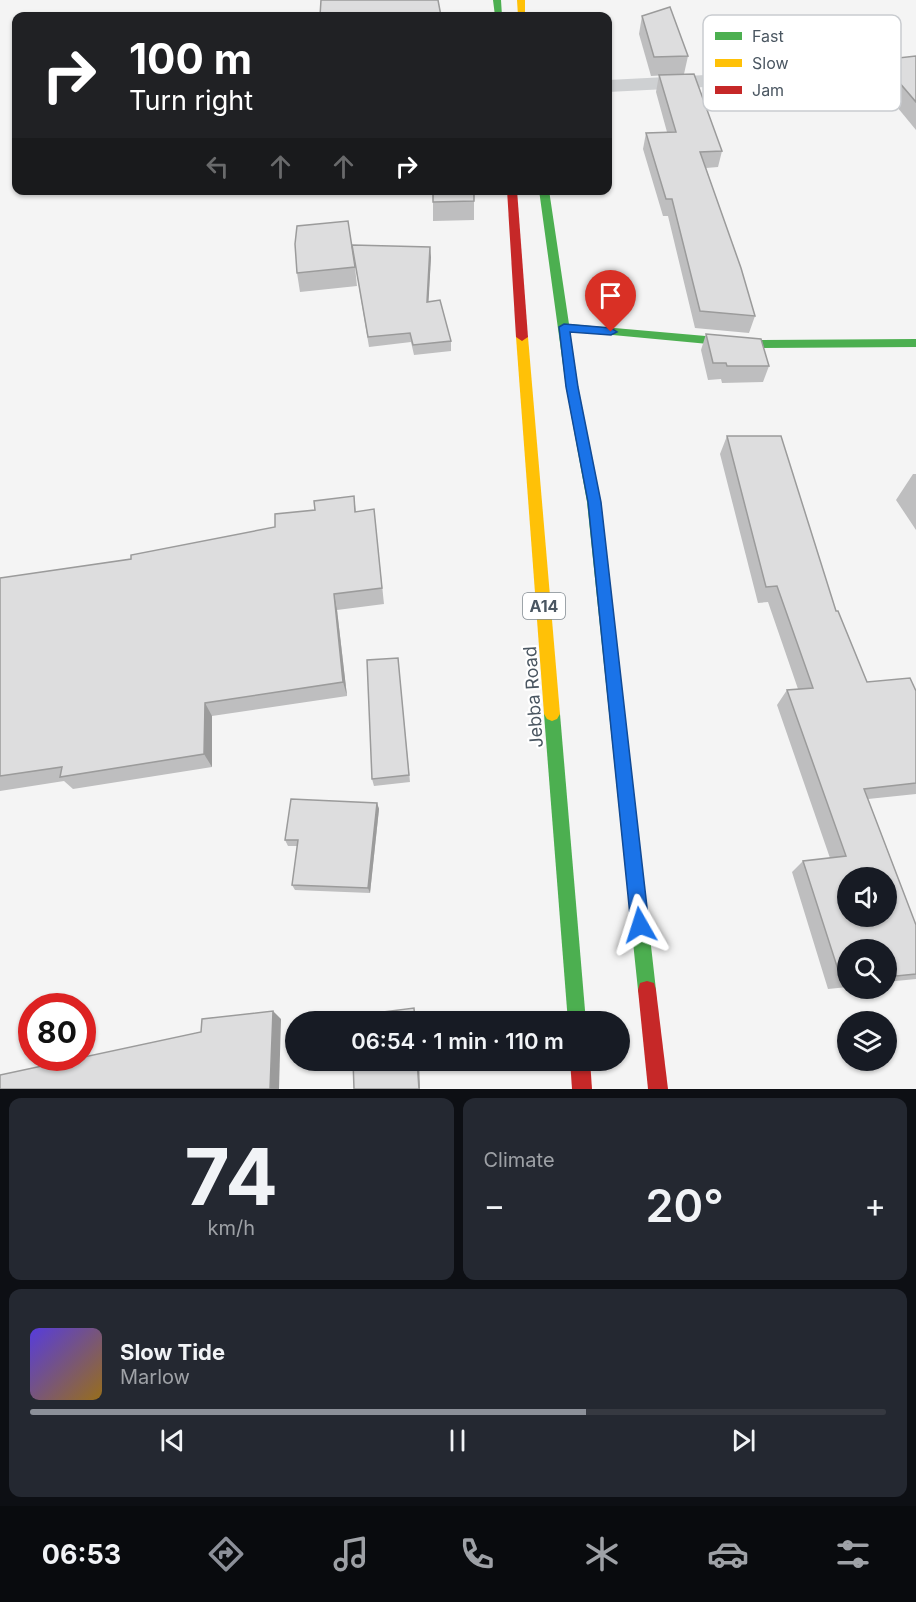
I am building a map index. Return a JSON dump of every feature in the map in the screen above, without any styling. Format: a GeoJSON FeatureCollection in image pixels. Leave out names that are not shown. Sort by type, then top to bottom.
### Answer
{"type":"FeatureCollection","features":[{"type":"Feature","properties":{"kind":"main road","name":"Jebba Road"},"geometry":{"type":"LineString","coordinates":[[512,195],[525,384],[576,1011]]}},
{"type":"Feature","properties":{"kind":"main road"},"geometry":{"type":"LineString","coordinates":[[545,195],[572,387],[594,502],[658,1089]]}},
{"type":"Feature","properties":{"kind":"main road"},"geometry":{"type":"LineString","coordinates":[[564,327],[751,344],[916,343]]}},
{"type":"Feature","properties":{"kind":"main road"},"geometry":{"type":"LineString","coordinates":[[581,1071],[582,1089]]}},
{"type":"Feature","properties":{"kind":"street"},"geometry":{"type":"LineString","coordinates":[[901,68],[916,67]]}},
{"type":"Feature","properties":{"kind":"street"},"geometry":{"type":"LineString","coordinates":[[612,86],[703,81]]}},
{"type":"Feature","properties":{"kind":"building"},"geometry":{"type":"Polygon","coordinates":[[[321,0],[438,0],[440,12],[320,12],[321,0]]]}},
{"type":"Feature","properties":{"kind":"building"},"geometry":{"type":"Polygon","coordinates":[[[670,7],[688,56],[654,57],[642,16],[670,7]]]}},
{"type":"Feature","properties":{"kind":"building"},"geometry":{"type":"Polygon","coordinates":[[[916,56],[916,102],[901,84],[901,58],[916,56]]]}},
{"type":"Feature","properties":{"kind":"building"},"geometry":{"type":"Polygon","coordinates":[[[694,74],[703,99],[703,111],[707,111],[722,151],[700,152],[741,268],[755,316],[700,311],[672,199],[666,199],[646,133],[676,132],[659,75],[694,74]]]}},
{"type":"Feature","properties":{"kind":"building"},"geometry":{"type":"Polygon","coordinates":[[[433,195],[474,195],[474,201],[433,202],[433,195]]]}},
{"type":"Feature","properties":{"kind":"building"},"geometry":{"type":"Polygon","coordinates":[[[348,221],[355,267],[297,273],[295,244],[297,226],[348,221]]]}},
{"type":"Feature","properties":{"kind":"building"},"geometry":{"type":"Polygon","coordinates":[[[352,245],[430,247],[427,302],[440,300],[451,341],[413,345],[410,333],[368,337],[352,245]]]}},
{"type":"Feature","properties":{"kind":"building"},"geometry":{"type":"Polygon","coordinates":[[[706,334],[761,339],[769,366],[727,366],[726,363],[713,363],[706,334]]]}},
{"type":"Feature","properties":{"kind":"building"},"geometry":{"type":"Polygon","coordinates":[[[727,436],[781,436],[836,611],[838,611],[867,682],[910,678],[916,691],[916,783],[864,789],[894,867],[837,867],[837,927],[897,927],[897,875],[916,925],[916,974],[897,976],[897,939],[837,939],[837,966],[803,861],[846,856],[787,690],[813,688],[777,586],[766,587],[727,436]]]}},
{"type":"Feature","properties":{"kind":"building"},"geometry":{"type":"Polygon","coordinates":[[[354,496],[355,512],[374,509],[382,588],[334,594],[343,682],[205,703],[204,754],[60,777],[62,767],[0,776],[0,578],[131,559],[131,555],[275,527],[275,514],[315,510],[314,501],[354,496]]]}},
{"type":"Feature","properties":{"kind":"building"},"geometry":{"type":"Polygon","coordinates":[[[398,658],[409,775],[372,779],[367,660],[398,658]]]}},
{"type":"Feature","properties":{"kind":"building"},"geometry":{"type":"Polygon","coordinates":[[[291,799],[377,803],[368,888],[292,885],[298,840],[285,840],[291,799]]]}},
{"type":"Feature","properties":{"kind":"building"},"geometry":{"type":"Polygon","coordinates":[[[414,1008],[414,1011],[391,1011],[414,1008]]]}},
{"type":"Feature","properties":{"kind":"building"},"geometry":{"type":"Polygon","coordinates":[[[273,1011],[270,1089],[0,1089],[0,1075],[19,1071],[96,1071],[96,1054],[201,1032],[202,1019],[273,1011]]]}},
{"type":"Feature","properties":{"kind":"building"},"geometry":{"type":"Polygon","coordinates":[[[353,1071],[418,1071],[419,1089],[354,1089],[353,1071]]]}},
{"type":"Feature","properties":{"kind":"traffic: fast"},"geometry":{"type":"LineString","coordinates":[[497,0],[498,12]]}},
{"type":"Feature","properties":{"kind":"traffic: fast"},"geometry":{"type":"LineString","coordinates":[[545,195],[572,387],[594,502],[647,990]]}},
{"type":"Feature","properties":{"kind":"traffic: fast"},"geometry":{"type":"LineString","coordinates":[[564,327],[751,344],[916,343]]}},
{"type":"Feature","properties":{"kind":"traffic: fast"},"geometry":{"type":"LineString","coordinates":[[552,714],[576,1011]]}},
{"type":"Feature","properties":{"kind":"traffic: slow"},"geometry":{"type":"LineString","coordinates":[[521,0],[522,12]]}},
{"type":"Feature","properties":{"kind":"traffic: slow"},"geometry":{"type":"LineString","coordinates":[[522,337],[552,714]]}},
{"type":"Feature","properties":{"kind":"traffic: jam"},"geometry":{"type":"LineString","coordinates":[[512,195],[522,337]]}},
{"type":"Feature","properties":{"kind":"traffic: jam"},"geometry":{"type":"LineString","coordinates":[[647,990],[658,1089]]}},
{"type":"Feature","properties":{"kind":"traffic: jam"},"geometry":{"type":"LineString","coordinates":[[581,1071],[582,1089]]}},
{"type":"Feature","properties":{"kind":"route"},"geometry":{"type":"LineString","coordinates":[[611,332],[564,327],[572,387],[594,502],[640,925]]}}]}
